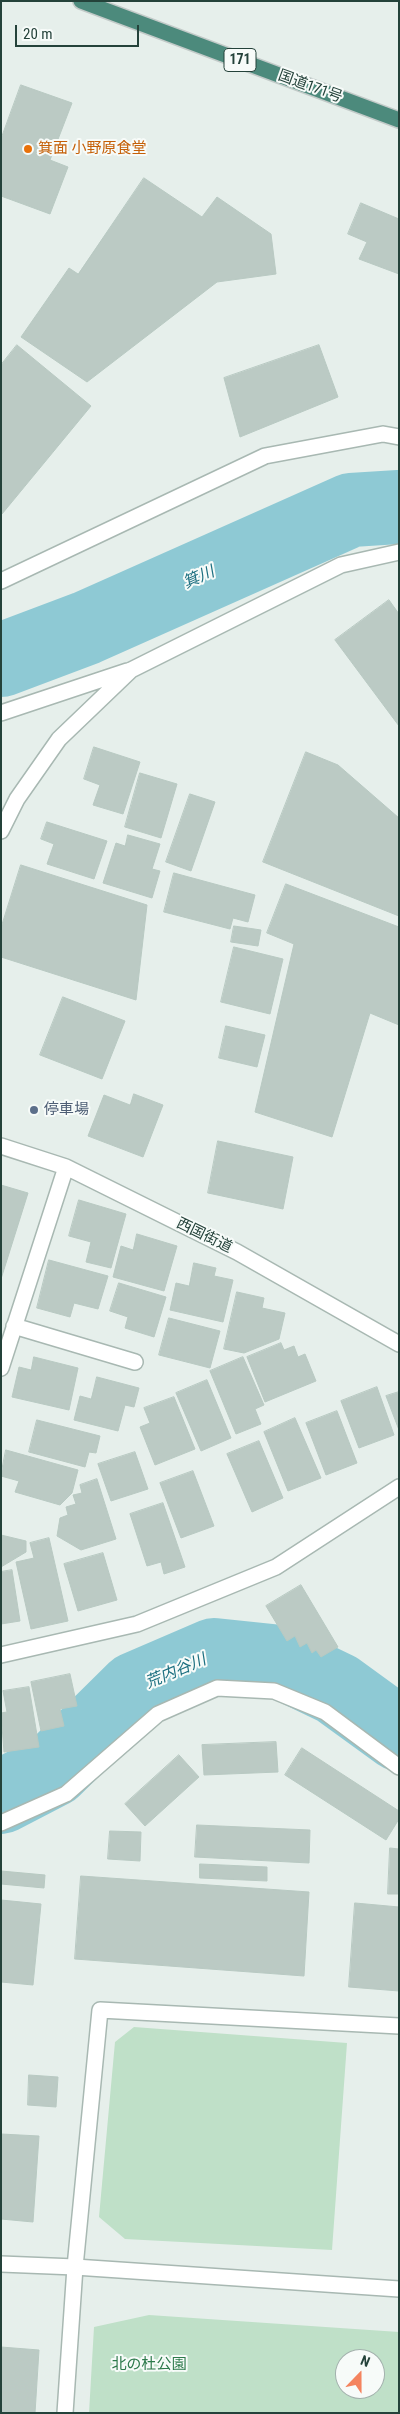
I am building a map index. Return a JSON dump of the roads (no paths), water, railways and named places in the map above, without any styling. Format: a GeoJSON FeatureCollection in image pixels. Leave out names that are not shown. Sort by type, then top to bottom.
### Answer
{"type":"FeatureCollection","features":[{"type":"Feature","properties":{"kind":"highway","name":"国道171号"},"geometry":{"type":"LineString","coordinates":[[81,1],[399,120]]}},
{"type":"Feature","properties":{"kind":"street"},"geometry":{"type":"LineString","coordinates":[[1,581],[265,456],[383,434],[399,437]]}},
{"type":"Feature","properties":{"kind":"street"},"geometry":{"type":"LineString","coordinates":[[1,713],[131,670],[340,565],[399,552]]}},
{"type":"Feature","properties":{"kind":"street"},"geometry":{"type":"LineString","coordinates":[[1,831],[17,799],[59,739],[131,670]]}},
{"type":"Feature","properties":{"kind":"street","name":"西国街道"},"geometry":{"type":"LineString","coordinates":[[1,1146],[66,1167],[237,1252],[399,1344]]}},
{"type":"Feature","properties":{"kind":"street"},"geometry":{"type":"LineString","coordinates":[[1,1368],[66,1167]]}},
{"type":"Feature","properties":{"kind":"street"},"geometry":{"type":"LineString","coordinates":[[14,1326],[136,1362]]}},
{"type":"Feature","properties":{"kind":"street"},"geometry":{"type":"LineString","coordinates":[[1,1655],[137,1624],[276,1567],[399,1487]]}},
{"type":"Feature","properties":{"kind":"street"},"geometry":{"type":"LineString","coordinates":[[1,1823],[66,1794],[158,1714],[217,1688],[274,1691],[325,1712],[399,1767]]}},
{"type":"Feature","properties":{"kind":"street"},"geometry":{"type":"LineString","coordinates":[[65,2413],[75,2267],[100,2010],[399,2026]]}},
{"type":"Feature","properties":{"kind":"street"},"geometry":{"type":"LineString","coordinates":[[1,2264],[75,2267],[399,2289]]}},
{"type":"Feature","properties":{"kind":"waterway","name":"箕川"},"geometry":{"type":"LineString","coordinates":[[1,660],[86,628],[351,510],[399,507]]}},
{"type":"Feature","properties":{"kind":"waterway","name":"荒内谷川"},"geometry":{"type":"LineString","coordinates":[[1,1797],[53,1770],[135,1689],[214,1655],[281,1662],[337,1689],[399,1734]]}},
{"type":"Feature","properties":{"kind":"place","name":"箕面 小野原食堂"},"geometry":{"type":"Point","coordinates":[28,149]}},
{"type":"Feature","properties":{"kind":"place","name":"停車場"},"geometry":{"type":"Point","coordinates":[34,1110]}},
{"type":"Feature","properties":{"kind":"park label","name":"北の杜公園"},"geometry":{"type":"Point","coordinates":[149,2365]}}]}
